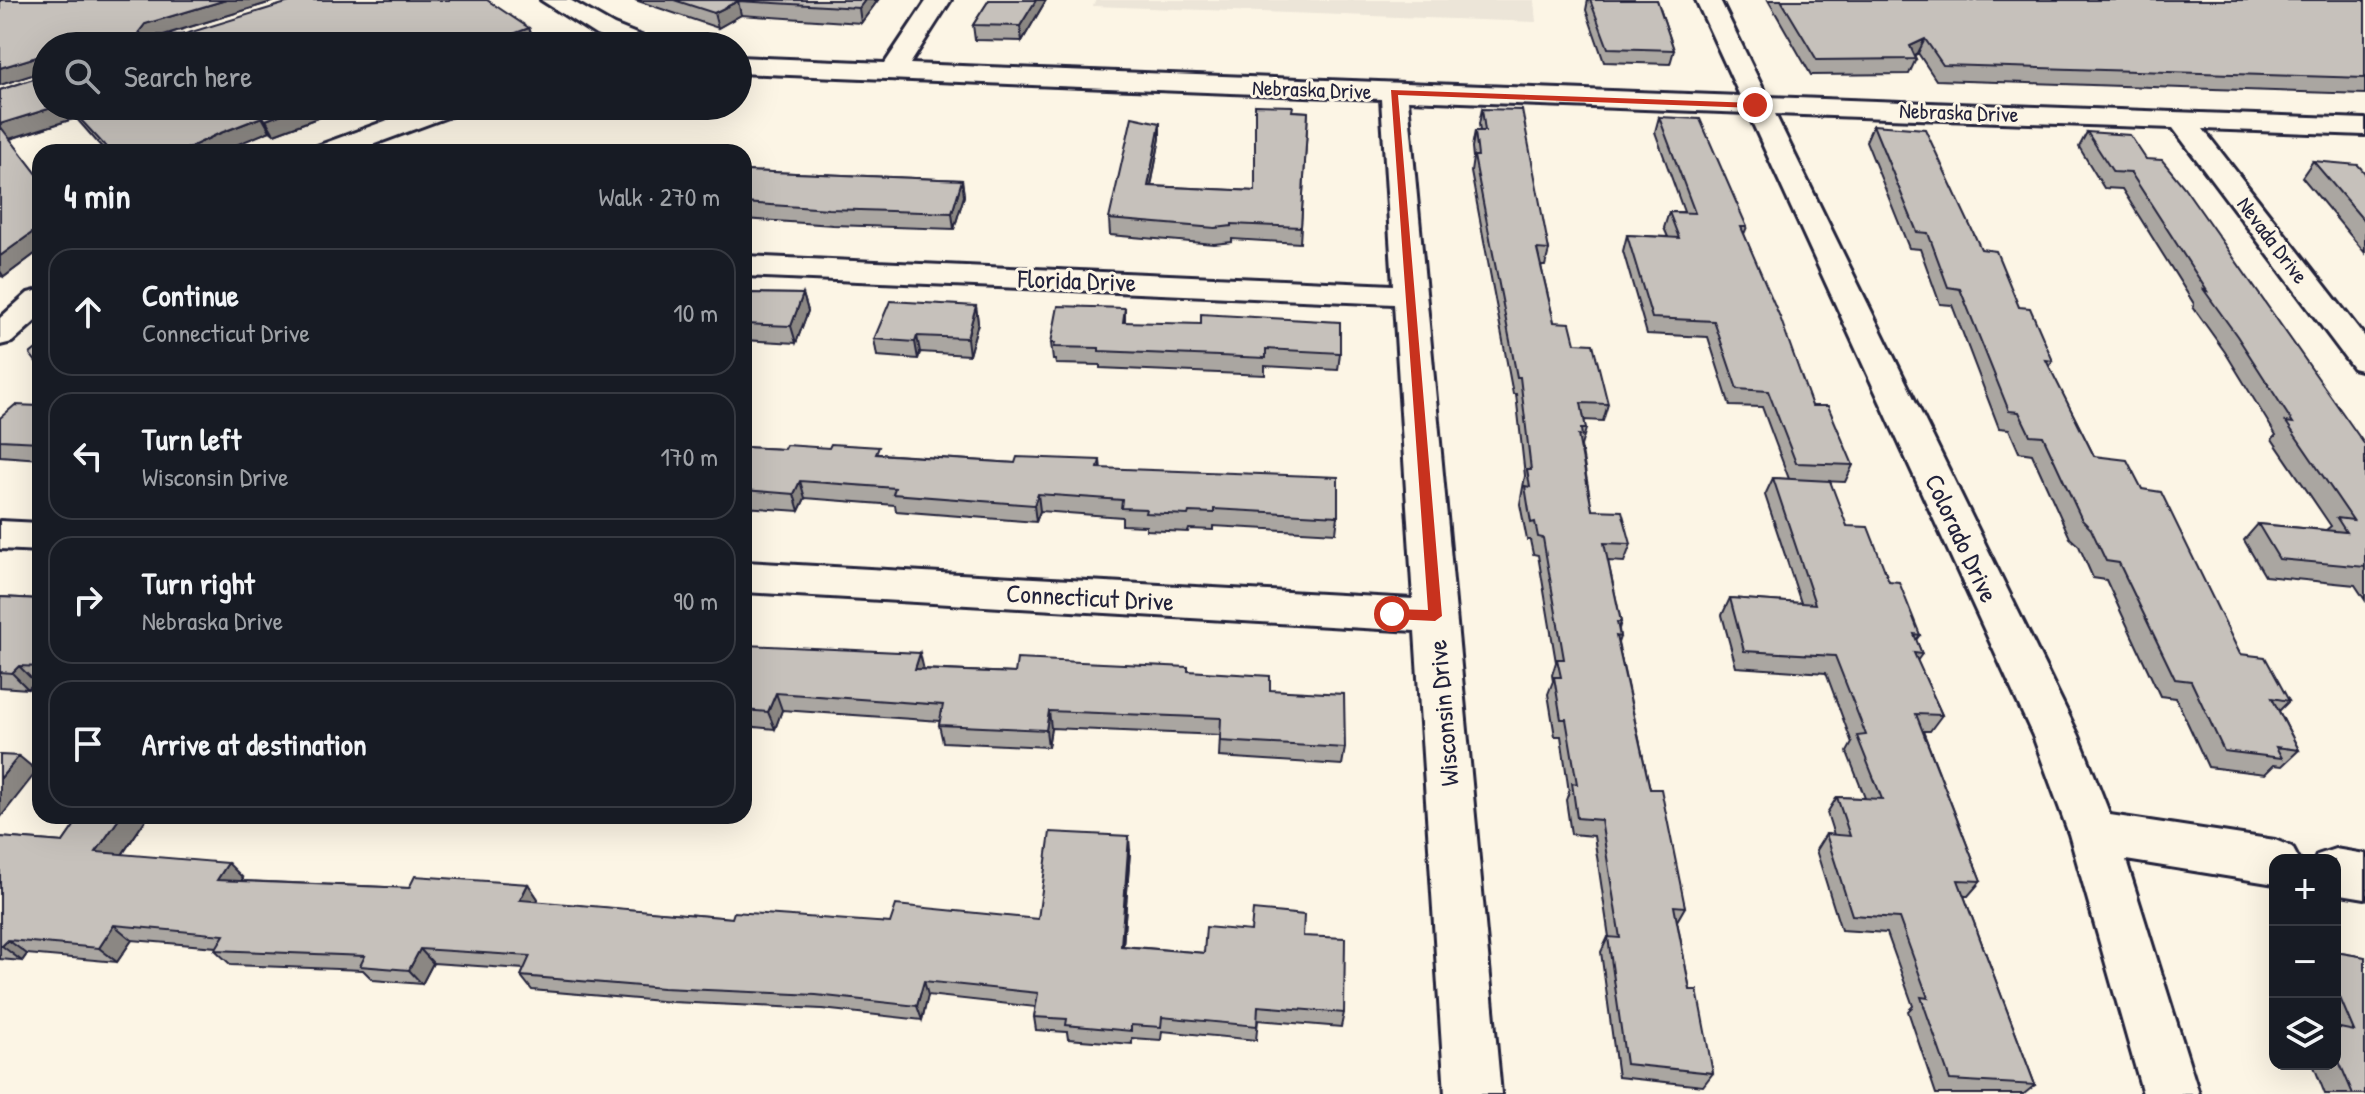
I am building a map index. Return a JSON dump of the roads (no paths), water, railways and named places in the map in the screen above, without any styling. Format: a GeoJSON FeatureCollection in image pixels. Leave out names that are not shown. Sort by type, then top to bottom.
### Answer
{"type":"FeatureCollection","features":[{"type":"Feature","properties":{"kind":"street"},"geometry":{"type":"LineString","coordinates":[[553,0],[607,32]]}},
{"type":"Feature","properties":{"kind":"street"},"geometry":{"type":"LineString","coordinates":[[891,73],[939,0]]}},
{"type":"Feature","properties":{"kind":"street","name":"Colorado Drive"},"geometry":{"type":"LineString","coordinates":[[1708,0],[2056,736],[2093,834],[2171,1094]]}},
{"type":"Feature","properties":{"kind":"street","name":"Nebraska Drive"},"geometry":{"type":"LineString","coordinates":[[752,66],[2365,127]]}},
{"type":"Feature","properties":{"kind":"street","name":"Wisconsin Drive"},"geometry":{"type":"LineString","coordinates":[[1394,92],[1473,1094]]}},
{"type":"Feature","properties":{"kind":"street"},"geometry":{"type":"LineString","coordinates":[[349,144],[413,120]]}},
{"type":"Feature","properties":{"kind":"street","name":"Nevada Drive"},"geometry":{"type":"LineString","coordinates":[[2181,120],[2365,360]]}},
{"type":"Feature","properties":{"kind":"street","name":"Florida Drive"},"geometry":{"type":"LineString","coordinates":[[752,266],[1409,295]]}},
{"type":"Feature","properties":{"kind":"street"},"geometry":{"type":"LineString","coordinates":[[0,335],[32,307]]}},
{"type":"Feature","properties":{"kind":"street"},"geometry":{"type":"LineString","coordinates":[[0,535],[32,537]]}},
{"type":"Feature","properties":{"kind":"street","name":"Connecticut Drive"},"geometry":{"type":"LineString","coordinates":[[752,577],[1435,616]]}},
{"type":"Feature","properties":{"kind":"street"},"geometry":{"type":"LineString","coordinates":[[2093,834],[2269,861]]}},
{"type":"Feature","properties":{"kind":"street"},"geometry":{"type":"LineString","coordinates":[[2341,872],[2365,876]]}}]}
